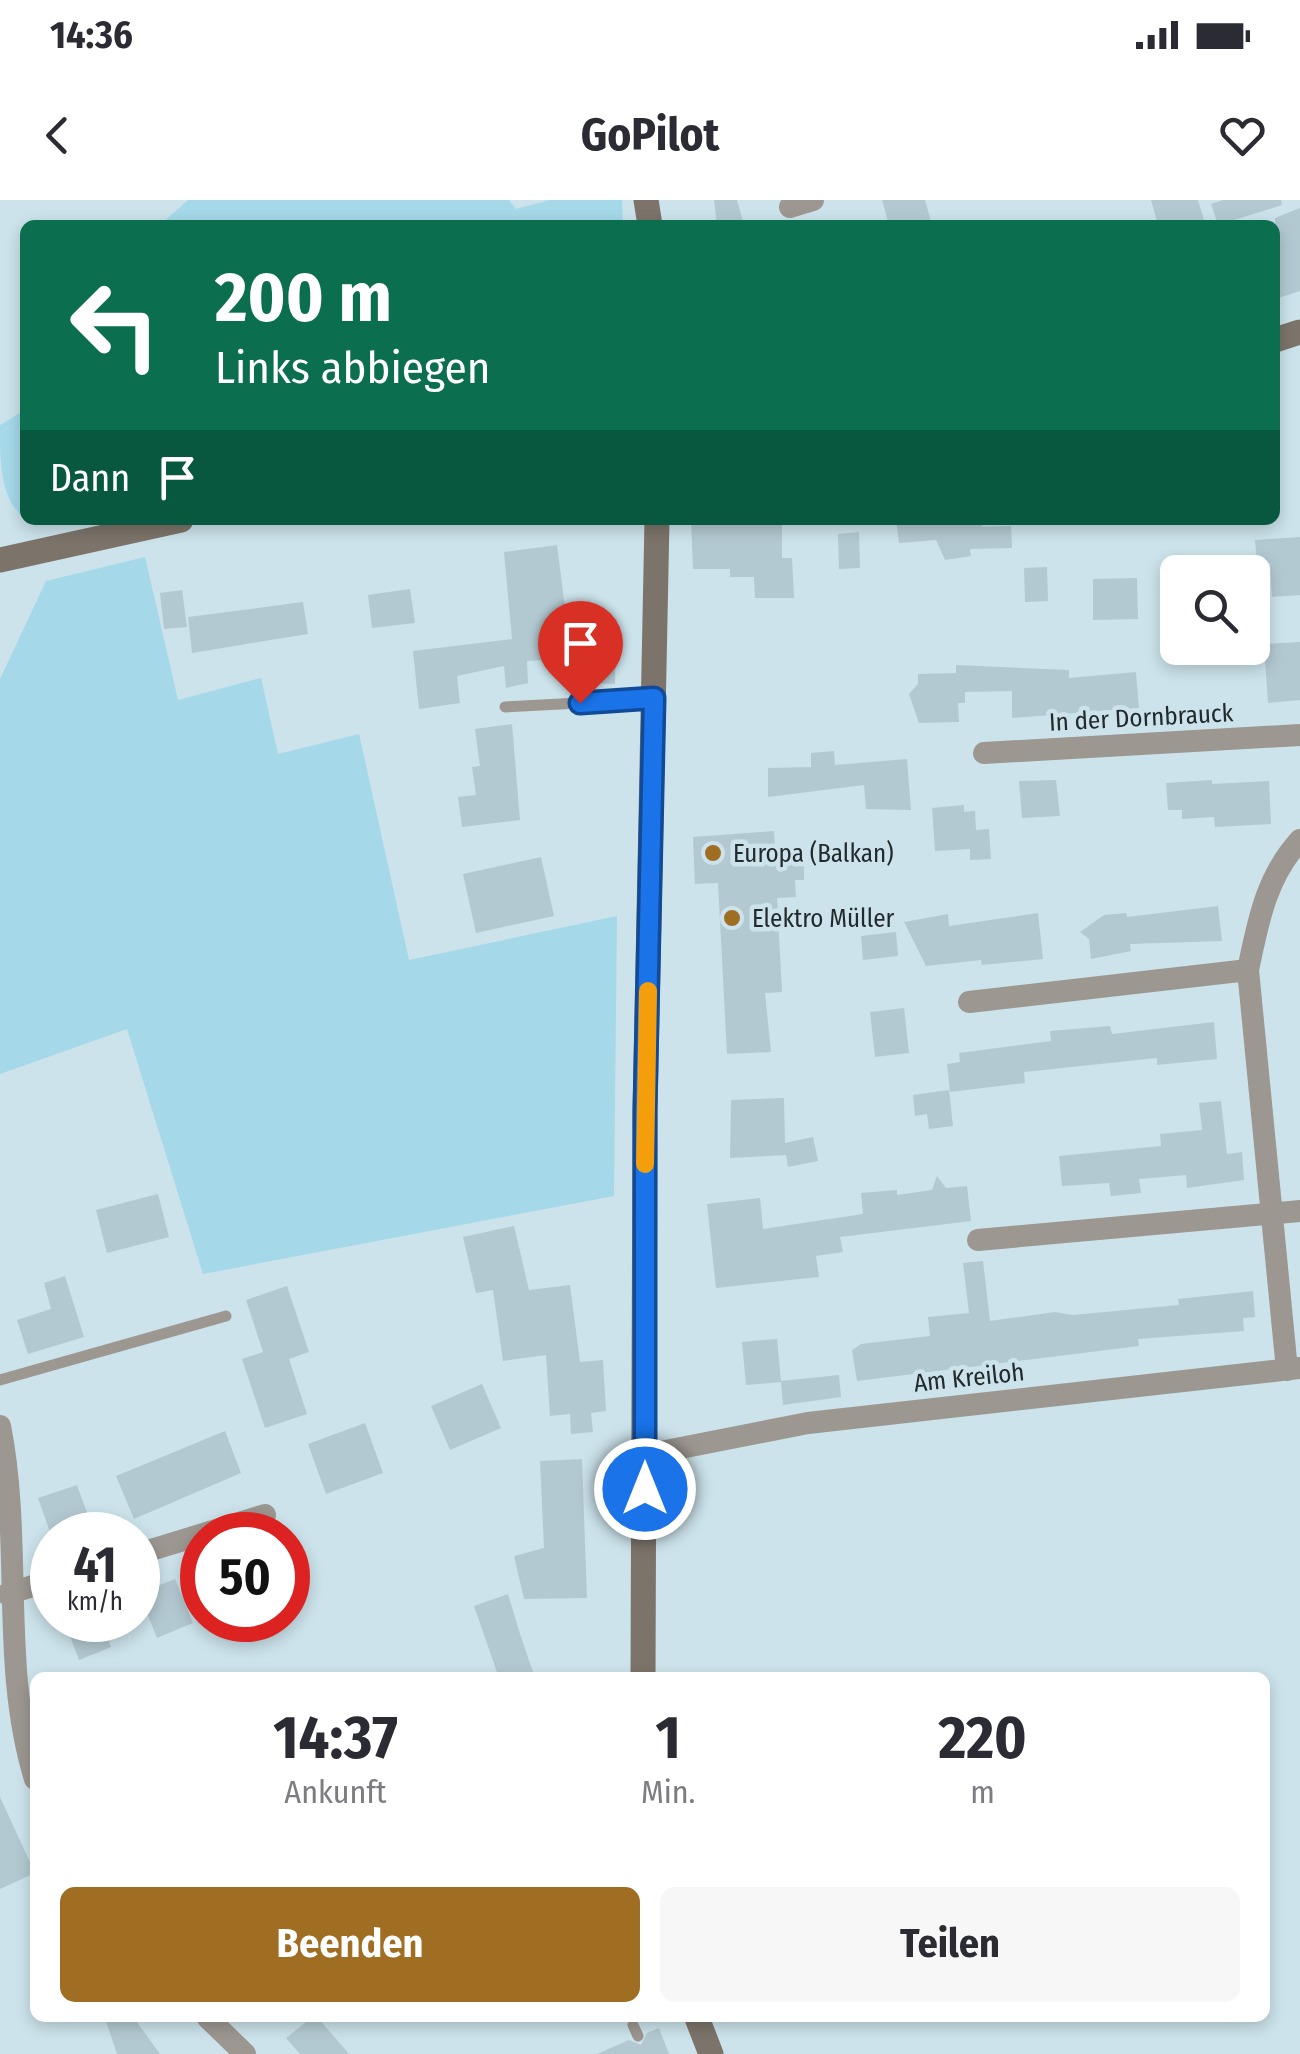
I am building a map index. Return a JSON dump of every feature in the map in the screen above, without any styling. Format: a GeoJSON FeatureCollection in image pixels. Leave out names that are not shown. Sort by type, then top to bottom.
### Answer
{"type":"FeatureCollection","features":[{"type":"Feature","properties":{"kind":"main road"},"geometry":{"type":"LineString","coordinates":[[0,560],[158,525]]}},
{"type":"Feature","properties":{"kind":"main road"},"geometry":{"type":"LineString","coordinates":[[643,1672],[645,1110],[657,525]]}},
{"type":"Feature","properties":{"kind":"main road"},"geometry":{"type":"LineString","coordinates":[[699,2022],[711,2054]]}},
{"type":"Feature","properties":{"kind":"street"},"geometry":{"type":"LineString","coordinates":[[790,207],[813,200]]}},
{"type":"Feature","properties":{"kind":"street","name":"In der Dornbrauck"},"geometry":{"type":"LineString","coordinates":[[984,753],[1300,735]]}},
{"type":"Feature","properties":{"kind":"street"},"geometry":{"type":"LineString","coordinates":[[1294,1369],[1271,1214],[1248,970],[1260,909],[1283,859],[1300,840]]}},
{"type":"Feature","properties":{"kind":"street"},"geometry":{"type":"LineString","coordinates":[[969,1002],[1248,970]]}},
{"type":"Feature","properties":{"kind":"street"},"geometry":{"type":"LineString","coordinates":[[978,1240],[1300,1210]]}},
{"type":"Feature","properties":{"kind":"street","name":"Am Kreiloh"},"geometry":{"type":"LineString","coordinates":[[645,1454],[808,1423],[1294,1369]]}},
{"type":"Feature","properties":{"kind":"street"},"geometry":{"type":"LineString","coordinates":[[0,1426],[14,1702],[22,1749],[30,1767]]}},
{"type":"Feature","properties":{"kind":"street"},"geometry":{"type":"LineString","coordinates":[[7,1594],[30,1587]]}},
{"type":"Feature","properties":{"kind":"street"},"geometry":{"type":"LineString","coordinates":[[0,1758],[22,1749]]}},
{"type":"Feature","properties":{"kind":"street"},"geometry":{"type":"LineString","coordinates":[[212,2022],[245,2054]]}},
{"type":"Feature","properties":{"kind":"lane"},"geometry":{"type":"LineString","coordinates":[[505,707],[654,698]]}},
{"type":"Feature","properties":{"kind":"lane"},"geometry":{"type":"LineString","coordinates":[[0,1380],[226,1316]]}},
{"type":"Feature","properties":{"kind":"shaded area"},"geometry":{"type":"Polygon","coordinates":[[[188,200],[509,200],[516,209],[550,200],[622,200],[623,220],[166,220],[188,200]]]}},
{"type":"Feature","properties":{"kind":"shaded area"},"geometry":{"type":"Polygon","coordinates":[[[20,413],[20,514],[6,490],[0,425],[20,413]]]}},
{"type":"Feature","properties":{"kind":"shaded area"},"geometry":{"type":"Polygon","coordinates":[[[145,557],[178,700],[261,678],[278,754],[359,734],[409,960],[617,916],[614,1196],[203,1274],[127,1029],[0,1074],[0,679],[46,581],[145,557]]]}},
{"type":"Feature","properties":{"kind":"building"},"geometry":{"type":"Polygon","coordinates":[[[714,200],[737,200],[743,220],[716,220],[714,200]]]}},
{"type":"Feature","properties":{"kind":"building"},"geometry":{"type":"Polygon","coordinates":[[[882,200],[925,200],[931,220],[888,220],[882,200]]]}},
{"type":"Feature","properties":{"kind":"building"},"geometry":{"type":"Polygon","coordinates":[[[1151,200],[1198,200],[1204,220],[1157,220],[1151,200]]]}},
{"type":"Feature","properties":{"kind":"building"},"geometry":{"type":"Polygon","coordinates":[[[1223,200],[1281,200],[1282,205],[1234,220],[1216,220],[1211,204],[1223,200]]]}},
{"type":"Feature","properties":{"kind":"building"},"geometry":{"type":"Polygon","coordinates":[[[1300,208],[1300,291],[1280,297],[1280,220],[1275,218],[1300,208]]]}},
{"type":"Feature","properties":{"kind":"building"},"geometry":{"type":"Polygon","coordinates":[[[691,525],[782,525],[782,558],[792,558],[794,598],[755,598],[754,577],[730,577],[730,569],[693,569],[691,525]]]}},
{"type":"Feature","properties":{"kind":"building"},"geometry":{"type":"Polygon","coordinates":[[[897,525],[1011,526],[1012,548],[970,549],[971,556],[945,560],[936,540],[899,543],[897,525]]]}},
{"type":"Feature","properties":{"kind":"building"},"geometry":{"type":"Polygon","coordinates":[[[859,532],[860,568],[839,569],[838,534],[859,532]]]}},
{"type":"Feature","properties":{"kind":"building"},"geometry":{"type":"Polygon","coordinates":[[[1300,537],[1300,595],[1272,597],[1270,555],[1256,555],[1255,540],[1300,537]]]}},
{"type":"Feature","properties":{"kind":"building"},"geometry":{"type":"Polygon","coordinates":[[[557,545],[568,631],[584,629],[584,636],[616,637],[615,684],[576,683],[577,658],[527,661],[528,683],[506,688],[504,666],[457,676],[460,703],[419,709],[413,651],[512,639],[504,552],[557,545]]]}},
{"type":"Feature","properties":{"kind":"building"},"geometry":{"type":"Polygon","coordinates":[[[1047,567],[1048,601],[1025,602],[1024,568],[1047,567]]]}},
{"type":"Feature","properties":{"kind":"building"},"geometry":{"type":"Polygon","coordinates":[[[1137,578],[1138,619],[1093,620],[1093,579],[1137,578]]]}},
{"type":"Feature","properties":{"kind":"building"},"geometry":{"type":"Polygon","coordinates":[[[410,589],[415,623],[372,628],[368,595],[410,589]]]}},
{"type":"Feature","properties":{"kind":"building"},"geometry":{"type":"Polygon","coordinates":[[[182,590],[187,627],[164,629],[160,593],[182,590]]]}},
{"type":"Feature","properties":{"kind":"building"},"geometry":{"type":"Polygon","coordinates":[[[303,602],[308,634],[192,653],[188,617],[303,602]]]}},
{"type":"Feature","properties":{"kind":"building"},"geometry":{"type":"Polygon","coordinates":[[[1300,642],[1300,700],[1268,703],[1265,665],[1270,665],[1270,644],[1300,642]]]}},
{"type":"Feature","properties":{"kind":"building"},"geometry":{"type":"Polygon","coordinates":[[[956,665],[1069,670],[1069,678],[1136,672],[1139,708],[1012,718],[1012,691],[965,692],[965,703],[958,703],[959,722],[919,723],[909,694],[918,684],[918,674],[956,673],[956,665]]]}},
{"type":"Feature","properties":{"kind":"building"},"geometry":{"type":"Polygon","coordinates":[[[512,724],[520,820],[462,827],[458,797],[476,795],[472,767],[480,766],[475,729],[512,724]]]}},
{"type":"Feature","properties":{"kind":"building"},"geometry":{"type":"Polygon","coordinates":[[[834,751],[835,765],[907,759],[911,810],[866,809],[864,785],[768,797],[768,768],[811,767],[811,753],[834,751]]]}},
{"type":"Feature","properties":{"kind":"building"},"geometry":{"type":"Polygon","coordinates":[[[1056,780],[1060,816],[1022,818],[1019,781],[1056,780]]]}},
{"type":"Feature","properties":{"kind":"building"},"geometry":{"type":"Polygon","coordinates":[[[1212,780],[1212,784],[1269,781],[1271,824],[1215,827],[1214,817],[1182,819],[1182,810],[1168,810],[1166,783],[1212,780]]]}},
{"type":"Feature","properties":{"kind":"building"},"geometry":{"type":"Polygon","coordinates":[[[964,805],[964,812],[975,811],[976,830],[989,829],[991,859],[970,860],[970,849],[935,851],[932,808],[964,805]]]}},
{"type":"Feature","properties":{"kind":"building"},"geometry":{"type":"Polygon","coordinates":[[[774,831],[775,850],[804,849],[804,880],[795,880],[796,897],[777,898],[782,992],[765,993],[771,1052],[727,1054],[718,883],[695,884],[693,837],[774,831]]]}},
{"type":"Feature","properties":{"kind":"building"},"geometry":{"type":"Polygon","coordinates":[[[541,857],[554,916],[476,933],[463,874],[541,857]]]}},
{"type":"Feature","properties":{"kind":"building"},"geometry":{"type":"Polygon","coordinates":[[[1218,906],[1222,941],[1130,944],[1131,951],[1091,959],[1089,939],[1080,932],[1104,915],[1126,913],[1127,917],[1218,906]]]}},
{"type":"Feature","properties":{"kind":"building"},"geometry":{"type":"Polygon","coordinates":[[[1038,913],[1043,959],[982,965],[981,960],[926,966],[904,922],[948,914],[949,926],[1038,913]]]}},
{"type":"Feature","properties":{"kind":"building"},"geometry":{"type":"Polygon","coordinates":[[[896,932],[898,956],[863,960],[861,936],[896,932]]]}},
{"type":"Feature","properties":{"kind":"building"},"geometry":{"type":"Polygon","coordinates":[[[904,1008],[909,1053],[875,1057],[870,1012],[904,1008]]]}},
{"type":"Feature","properties":{"kind":"building"},"geometry":{"type":"Polygon","coordinates":[[[1214,1022],[1217,1059],[1157,1065],[1157,1058],[1024,1072],[1025,1083],[950,1092],[947,1064],[960,1062],[959,1053],[1051,1041],[1050,1031],[1110,1026],[1112,1034],[1214,1022]]]}},
{"type":"Feature","properties":{"kind":"building"},"geometry":{"type":"Polygon","coordinates":[[[949,1090],[953,1126],[929,1129],[927,1114],[915,1116],[913,1095],[949,1090]]]}},
{"type":"Feature","properties":{"kind":"building"},"geometry":{"type":"Polygon","coordinates":[[[784,1098],[785,1143],[813,1137],[818,1161],[788,1167],[786,1155],[730,1158],[731,1100],[784,1098]]]}},
{"type":"Feature","properties":{"kind":"building"},"geometry":{"type":"Polygon","coordinates":[[[1221,1101],[1227,1154],[1242,1152],[1244,1180],[1187,1188],[1186,1175],[1139,1179],[1141,1193],[1111,1196],[1109,1183],[1062,1186],[1059,1156],[1161,1146],[1160,1134],[1202,1130],[1199,1103],[1221,1101]]]}},
{"type":"Feature","properties":{"kind":"building"},"geometry":{"type":"Polygon","coordinates":[[[937,1176],[946,1188],[967,1186],[971,1221],[840,1237],[843,1252],[816,1256],[819,1277],[716,1288],[707,1204],[760,1198],[763,1229],[863,1214],[861,1193],[897,1190],[897,1195],[932,1190],[937,1176]]]}},
{"type":"Feature","properties":{"kind":"building"},"geometry":{"type":"Polygon","coordinates":[[[158,1194],[169,1237],[107,1253],[96,1210],[158,1194]]]}},
{"type":"Feature","properties":{"kind":"building"},"geometry":{"type":"Polygon","coordinates":[[[514,1226],[529,1290],[570,1285],[580,1362],[603,1360],[606,1411],[591,1413],[593,1432],[571,1434],[570,1414],[550,1416],[546,1355],[503,1361],[493,1290],[476,1293],[463,1237],[514,1226]]]}},
{"type":"Feature","properties":{"kind":"building"},"geometry":{"type":"Polygon","coordinates":[[[983,1261],[990,1321],[1055,1312],[1073,1315],[1179,1305],[1178,1299],[1253,1291],[1255,1317],[1243,1318],[1244,1331],[1138,1339],[1139,1346],[857,1381],[852,1350],[861,1344],[930,1336],[928,1317],[969,1313],[963,1263],[983,1261]]]}},
{"type":"Feature","properties":{"kind":"building"},"geometry":{"type":"Polygon","coordinates":[[[65,1276],[84,1337],[28,1354],[17,1320],[51,1309],[44,1283],[65,1276]]]}},
{"type":"Feature","properties":{"kind":"building"},"geometry":{"type":"Polygon","coordinates":[[[287,1286],[309,1352],[289,1359],[307,1414],[265,1428],[242,1359],[263,1352],[246,1300],[287,1286]]]}},
{"type":"Feature","properties":{"kind":"building"},"geometry":{"type":"Polygon","coordinates":[[[777,1339],[781,1381],[839,1375],[841,1397],[783,1405],[781,1382],[746,1385],[742,1342],[777,1339]]]}},
{"type":"Feature","properties":{"kind":"building"},"geometry":{"type":"Polygon","coordinates":[[[482,1384],[501,1428],[450,1450],[431,1406],[482,1384]]]}},
{"type":"Feature","properties":{"kind":"building"},"geometry":{"type":"Polygon","coordinates":[[[365,1423],[383,1473],[326,1494],[308,1444],[365,1423]]]}},
{"type":"Feature","properties":{"kind":"building"},"geometry":{"type":"Polygon","coordinates":[[[225,1431],[241,1473],[150,1512],[131,1512],[116,1476],[225,1431]]]}},
{"type":"Feature","properties":{"kind":"building"},"geometry":{"type":"Polygon","coordinates":[[[582,1459],[587,1598],[524,1599],[514,1556],[544,1548],[540,1461],[582,1459]]]}},
{"type":"Feature","properties":{"kind":"building"},"geometry":{"type":"Polygon","coordinates":[[[77,1485],[87,1512],[43,1512],[38,1498],[77,1485]]]}},
{"type":"Feature","properties":{"kind":"building"},"geometry":{"type":"Polygon","coordinates":[[[175,1579],[180,1591],[180,1628],[160,1637],[160,1585],[175,1579]]]}},
{"type":"Feature","properties":{"kind":"building"},"geometry":{"type":"Polygon","coordinates":[[[508,1594],[533,1672],[497,1672],[474,1606],[508,1594]]]}},
{"type":"Feature","properties":{"kind":"building"},"geometry":{"type":"Polygon","coordinates":[[[72,1642],[109,1642],[111,1647],[79,1660],[72,1642]]]}},
{"type":"Feature","properties":{"kind":"building"},"geometry":{"type":"Polygon","coordinates":[[[0,1797],[30,1862],[30,1875],[0,1889],[0,1797]]]}},
{"type":"Feature","properties":{"kind":"building"},"geometry":{"type":"Polygon","coordinates":[[[106,2022],[137,2022],[160,2054],[117,2054],[106,2022]]]}},
{"type":"Feature","properties":{"kind":"building"},"geometry":{"type":"Polygon","coordinates":[[[306,2022],[321,2022],[349,2054],[300,2054],[286,2038],[306,2022]]]}},
{"type":"Feature","properties":{"kind":"building"},"geometry":{"type":"Polygon","coordinates":[[[659,2028],[669,2054],[597,2054],[629,2040],[641,2045],[647,2033],[659,2028]]]}},
{"type":"Feature","properties":{"kind":"slow traffic"},"geometry":{"type":"LineString","coordinates":[[645,1164],[648,991]]}},
{"type":"Feature","properties":{"kind":"place","name":"Europa (Balkan)"},"geometry":{"type":"Point","coordinates":[713,853]}},
{"type":"Feature","properties":{"kind":"place","name":"Elektro Müller"},"geometry":{"type":"Point","coordinates":[732,918]}},
{"type":"Feature","properties":{"kind":"route"},"geometry":{"type":"LineString","coordinates":[[580,703],[654,698],[645,1110],[645,1489]]}}]}
